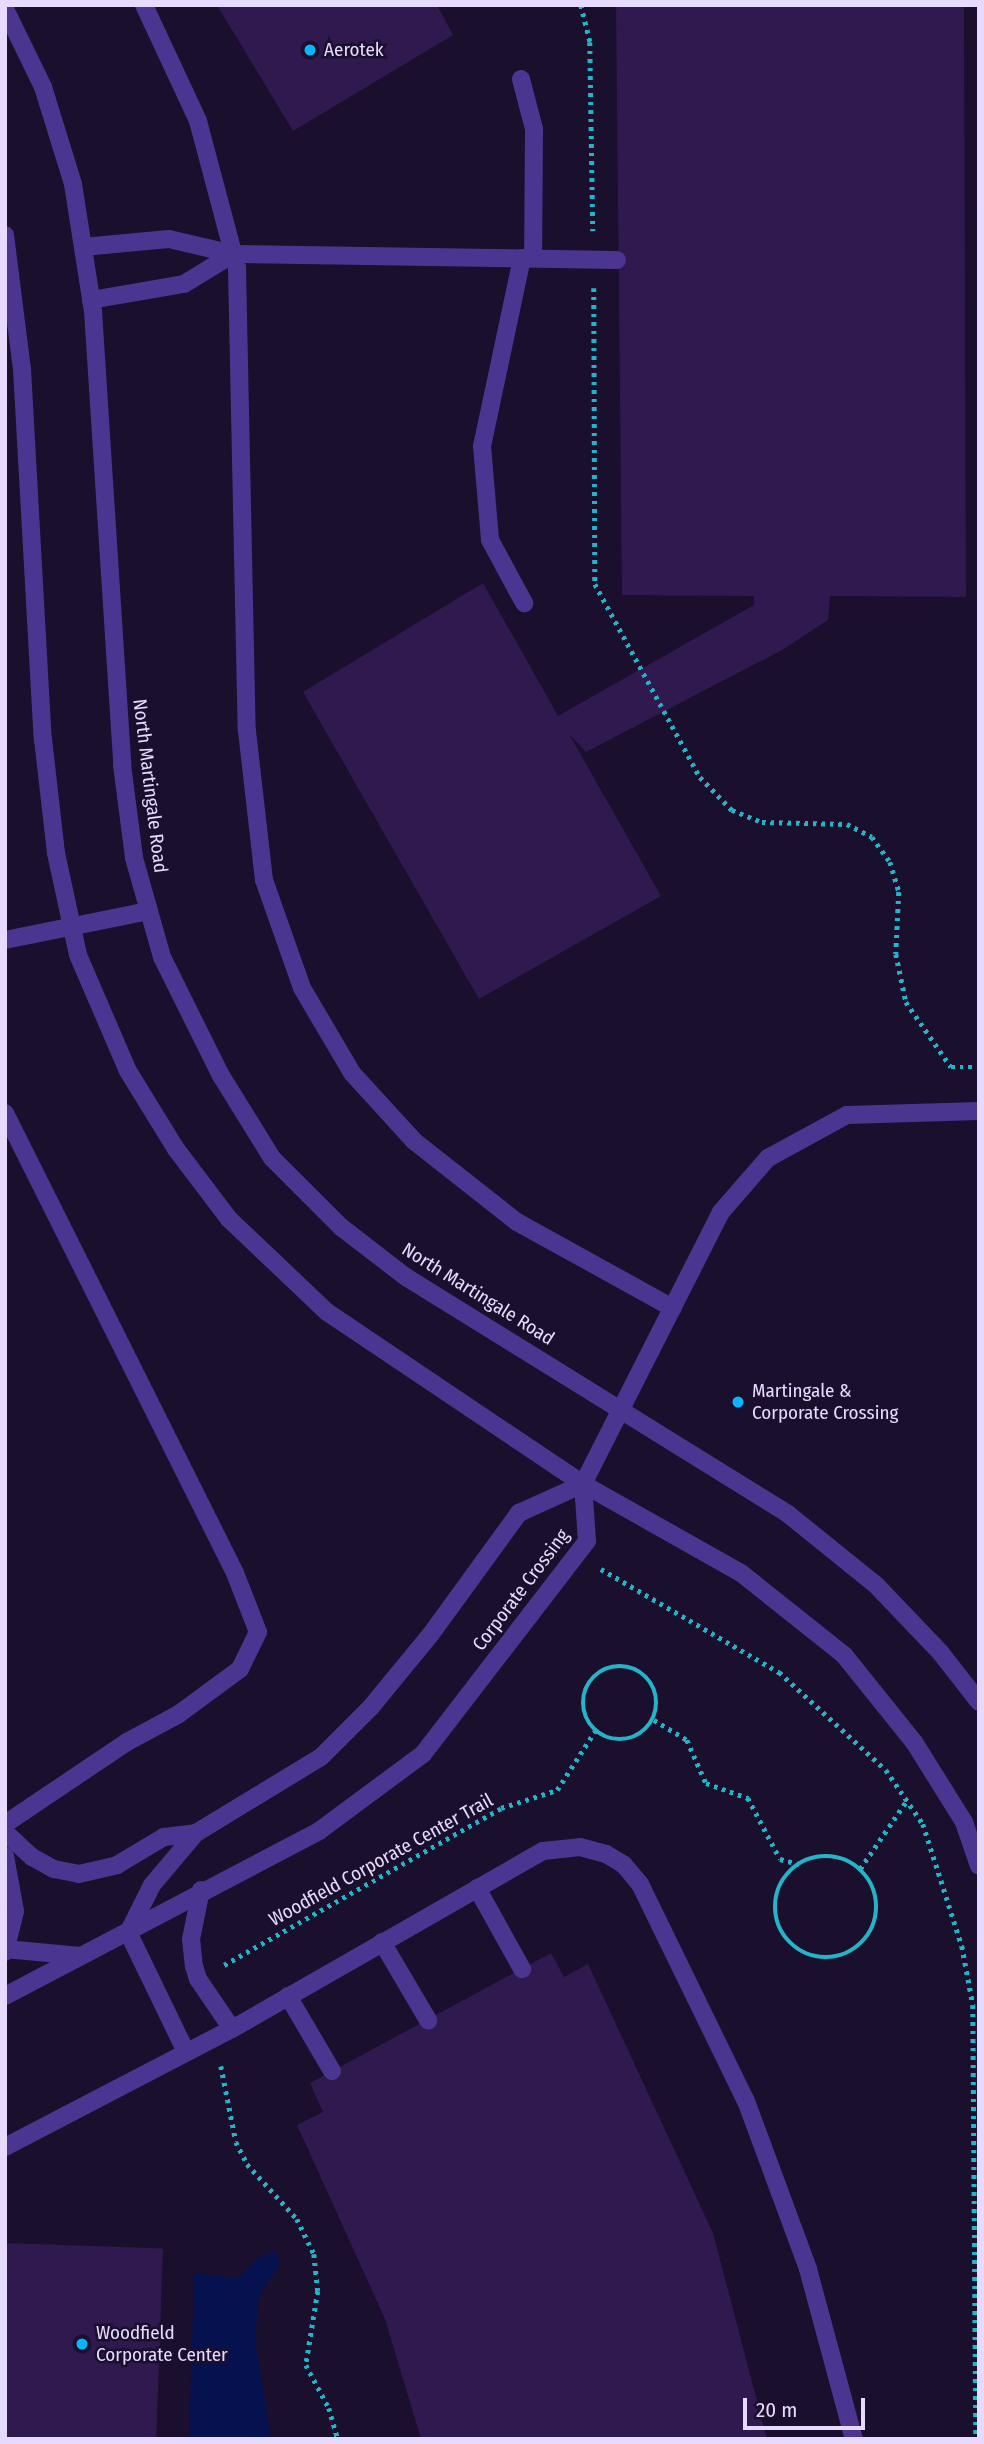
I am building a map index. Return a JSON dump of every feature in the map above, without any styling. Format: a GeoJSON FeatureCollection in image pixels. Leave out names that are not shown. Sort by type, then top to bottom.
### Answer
{"type":"FeatureCollection","features":[{"type":"Feature","properties":{"kind":"street"},"geometry":{"type":"LineString","coordinates":[[145,5],[198,121],[233,254],[240,338],[247,731],[264,880],[302,988],[352,1073],[414,1141],[517,1222],[673,1308]]}},
{"type":"Feature","properties":{"kind":"street","name":"North Martingale Road"},"geometry":{"type":"LineString","coordinates":[[5,9],[43,87],[73,184],[91,300],[122,765],[134,858],[162,957],[193,1027],[272,1157],[341,1227],[405,1277],[788,1514],[876,1585],[940,1652],[979,1702]]}},
{"type":"Feature","properties":{"kind":"street"},"geometry":{"type":"LineString","coordinates":[[521,79],[534,129],[528,258],[482,446],[491,540],[524,603]]}},
{"type":"Feature","properties":{"kind":"street"},"geometry":{"type":"LineString","coordinates":[[5,235],[22,369],[43,739],[56,853],[78,955],[128,1072],[176,1149],[229,1219],[327,1312],[583,1484],[741,1573],[844,1655],[914,1742],[964,1822],[979,1866]]}},
{"type":"Feature","properties":{"kind":"street"},"geometry":{"type":"LineString","coordinates":[[83,247],[169,239],[233,254],[617,260]]}},
{"type":"Feature","properties":{"kind":"street"},"geometry":{"type":"LineString","coordinates":[[91,300],[184,284],[233,254]]}},
{"type":"Feature","properties":{"kind":"street"},"geometry":{"type":"LineString","coordinates":[[5,940],[73,930],[149,912]]}},
{"type":"Feature","properties":{"kind":"street"},"geometry":{"type":"LineString","coordinates":[[583,1484],[623,1410],[721,1212],[768,1158],[847,1115],[979,1111]]}},
{"type":"Feature","properties":{"kind":"street"},"geometry":{"type":"LineString","coordinates":[[5,1114],[235,1573],[258,1633],[240,1669],[179,1714],[127,1742],[5,1824]]}},
{"type":"Feature","properties":{"kind":"street","name":"Corporate Crossing"},"geometry":{"type":"LineString","coordinates":[[5,1996],[128,1932],[201,1891],[319,1831],[423,1754],[587,1541],[583,1484],[519,1513],[431,1634],[371,1707],[321,1756],[197,1833],[152,1885],[128,1932]]}},
{"type":"Feature","properties":{"kind":"street"},"geometry":{"type":"LineString","coordinates":[[5,1832],[32,1857],[79,1874],[117,1865],[164,1837],[197,1833]]}},
{"type":"Feature","properties":{"kind":"street"},"geometry":{"type":"LineString","coordinates":[[5,2147],[232,2029],[543,1851],[559,1847],[606,1854],[624,1865],[640,1884],[676,1951],[774,2167],[822,2317],[854,2439]]}},
{"type":"Feature","properties":{"kind":"street"},"geometry":{"type":"LineString","coordinates":[[5,1856],[15,1911],[6,1950],[81,1956]]}},
{"type":"Feature","properties":{"kind":"street"},"geometry":{"type":"LineString","coordinates":[[477,1888],[522,1969]]}},
{"type":"Feature","properties":{"kind":"street"},"geometry":{"type":"LineString","coordinates":[[201,1891],[191,1939],[198,1979],[232,2029]]}},
{"type":"Feature","properties":{"kind":"street"},"geometry":{"type":"LineString","coordinates":[[128,1932],[186,2052]]}},
{"type":"Feature","properties":{"kind":"street"},"geometry":{"type":"LineString","coordinates":[[382,1942],[428,2020]]}},
{"type":"Feature","properties":{"kind":"street"},"geometry":{"type":"LineString","coordinates":[[288,1996],[332,2071]]}},
{"type":"Feature","properties":{"kind":"path"},"geometry":{"type":"LineString","coordinates":[[581,5],[590,42],[595,584],[700,778],[732,810],[762,822],[847,824],[872,837],[890,862],[899,892],[895,954],[906,1002],[951,1067],[979,1067]]}},
{"type":"Feature","properties":{"kind":"path"},"geometry":{"type":"LineString","coordinates":[[607,1574],[779,1672],[868,1751],[923,1824],[946,1889],[973,2006],[976,2439]]}},
{"type":"Feature","properties":{"kind":"path"},"geometry":{"type":"LineString","coordinates":[[631,1668],[651,1683],[656,1695],[654,1720],[628,1740],[616,1741],[596,1731],[583,1710],[584,1697],[596,1675],[607,1669],[631,1668]]}},
{"type":"Feature","properties":{"kind":"path"},"geometry":{"type":"LineString","coordinates":[[654,1720],[687,1740],[706,1783],[748,1798],[780,1859],[799,1864]]}},
{"type":"Feature","properties":{"kind":"path","name":"Woodfield Corporate Center Trail"},"geometry":{"type":"LineString","coordinates":[[198,1979],[500,1808],[557,1790],[596,1731]]}},
{"type":"Feature","properties":{"kind":"path"},"geometry":{"type":"LineString","coordinates":[[860,1869],[907,1800]]}},
{"type":"Feature","properties":{"kind":"path"},"geometry":{"type":"LineString","coordinates":[[824,1856],[860,1869],[877,1899],[870,1933],[858,1947],[826,1958],[793,1946],[775,1917],[780,1882],[799,1864],[824,1856]]}},
{"type":"Feature","properties":{"kind":"path"},"geometry":{"type":"LineString","coordinates":[[208,2040],[223,2069],[236,2142],[247,2164],[298,2220],[314,2254],[318,2291],[306,2365],[329,2408],[338,2439]]}},
{"type":"Feature","properties":{"kind":"shaded area"},"geometry":{"type":"Polygon","coordinates":[[[276,2251],[280,2264],[259,2295],[255,2340],[271,2439],[189,2439],[194,2273],[238,2278],[258,2258],[276,2251]]]}},
{"type":"Feature","properties":{"kind":"building"},"geometry":{"type":"Polygon","coordinates":[[[217,5],[437,5],[453,35],[293,131],[217,5]]]}},
{"type":"Feature","properties":{"kind":"building"},"geometry":{"type":"Polygon","coordinates":[[[616,5],[964,5],[966,597],[830,596],[828,620],[782,650],[586,752],[569,734],[661,896],[479,999],[303,692],[483,583],[558,716],[754,605],[754,596],[622,595],[616,5]]]}},
{"type":"Feature","properties":{"kind":"building"},"geometry":{"type":"Polygon","coordinates":[[[551,1953],[564,1977],[588,1964],[713,2233],[767,2439],[421,2439],[385,2319],[297,2125],[323,2112],[310,2083],[551,1953]]]}},
{"type":"Feature","properties":{"kind":"building","name":"Woodfield Corporate Center"},"geometry":{"type":"Polygon","coordinates":[[[5,2243],[163,2249],[156,2439],[5,2439],[5,2243]]]}},
{"type":"Feature","properties":{"kind":"place","name":"Aerotek"},"geometry":{"type":"Point","coordinates":[310,50]}},
{"type":"Feature","properties":{"kind":"place","name":"Martingale & Corporate Crossing"},"geometry":{"type":"Point","coordinates":[738,1402]}},
{"type":"Feature","properties":{"kind":"place","name":"Woodfield Corporate Center"},"geometry":{"type":"Point","coordinates":[82,2344]}}]}
